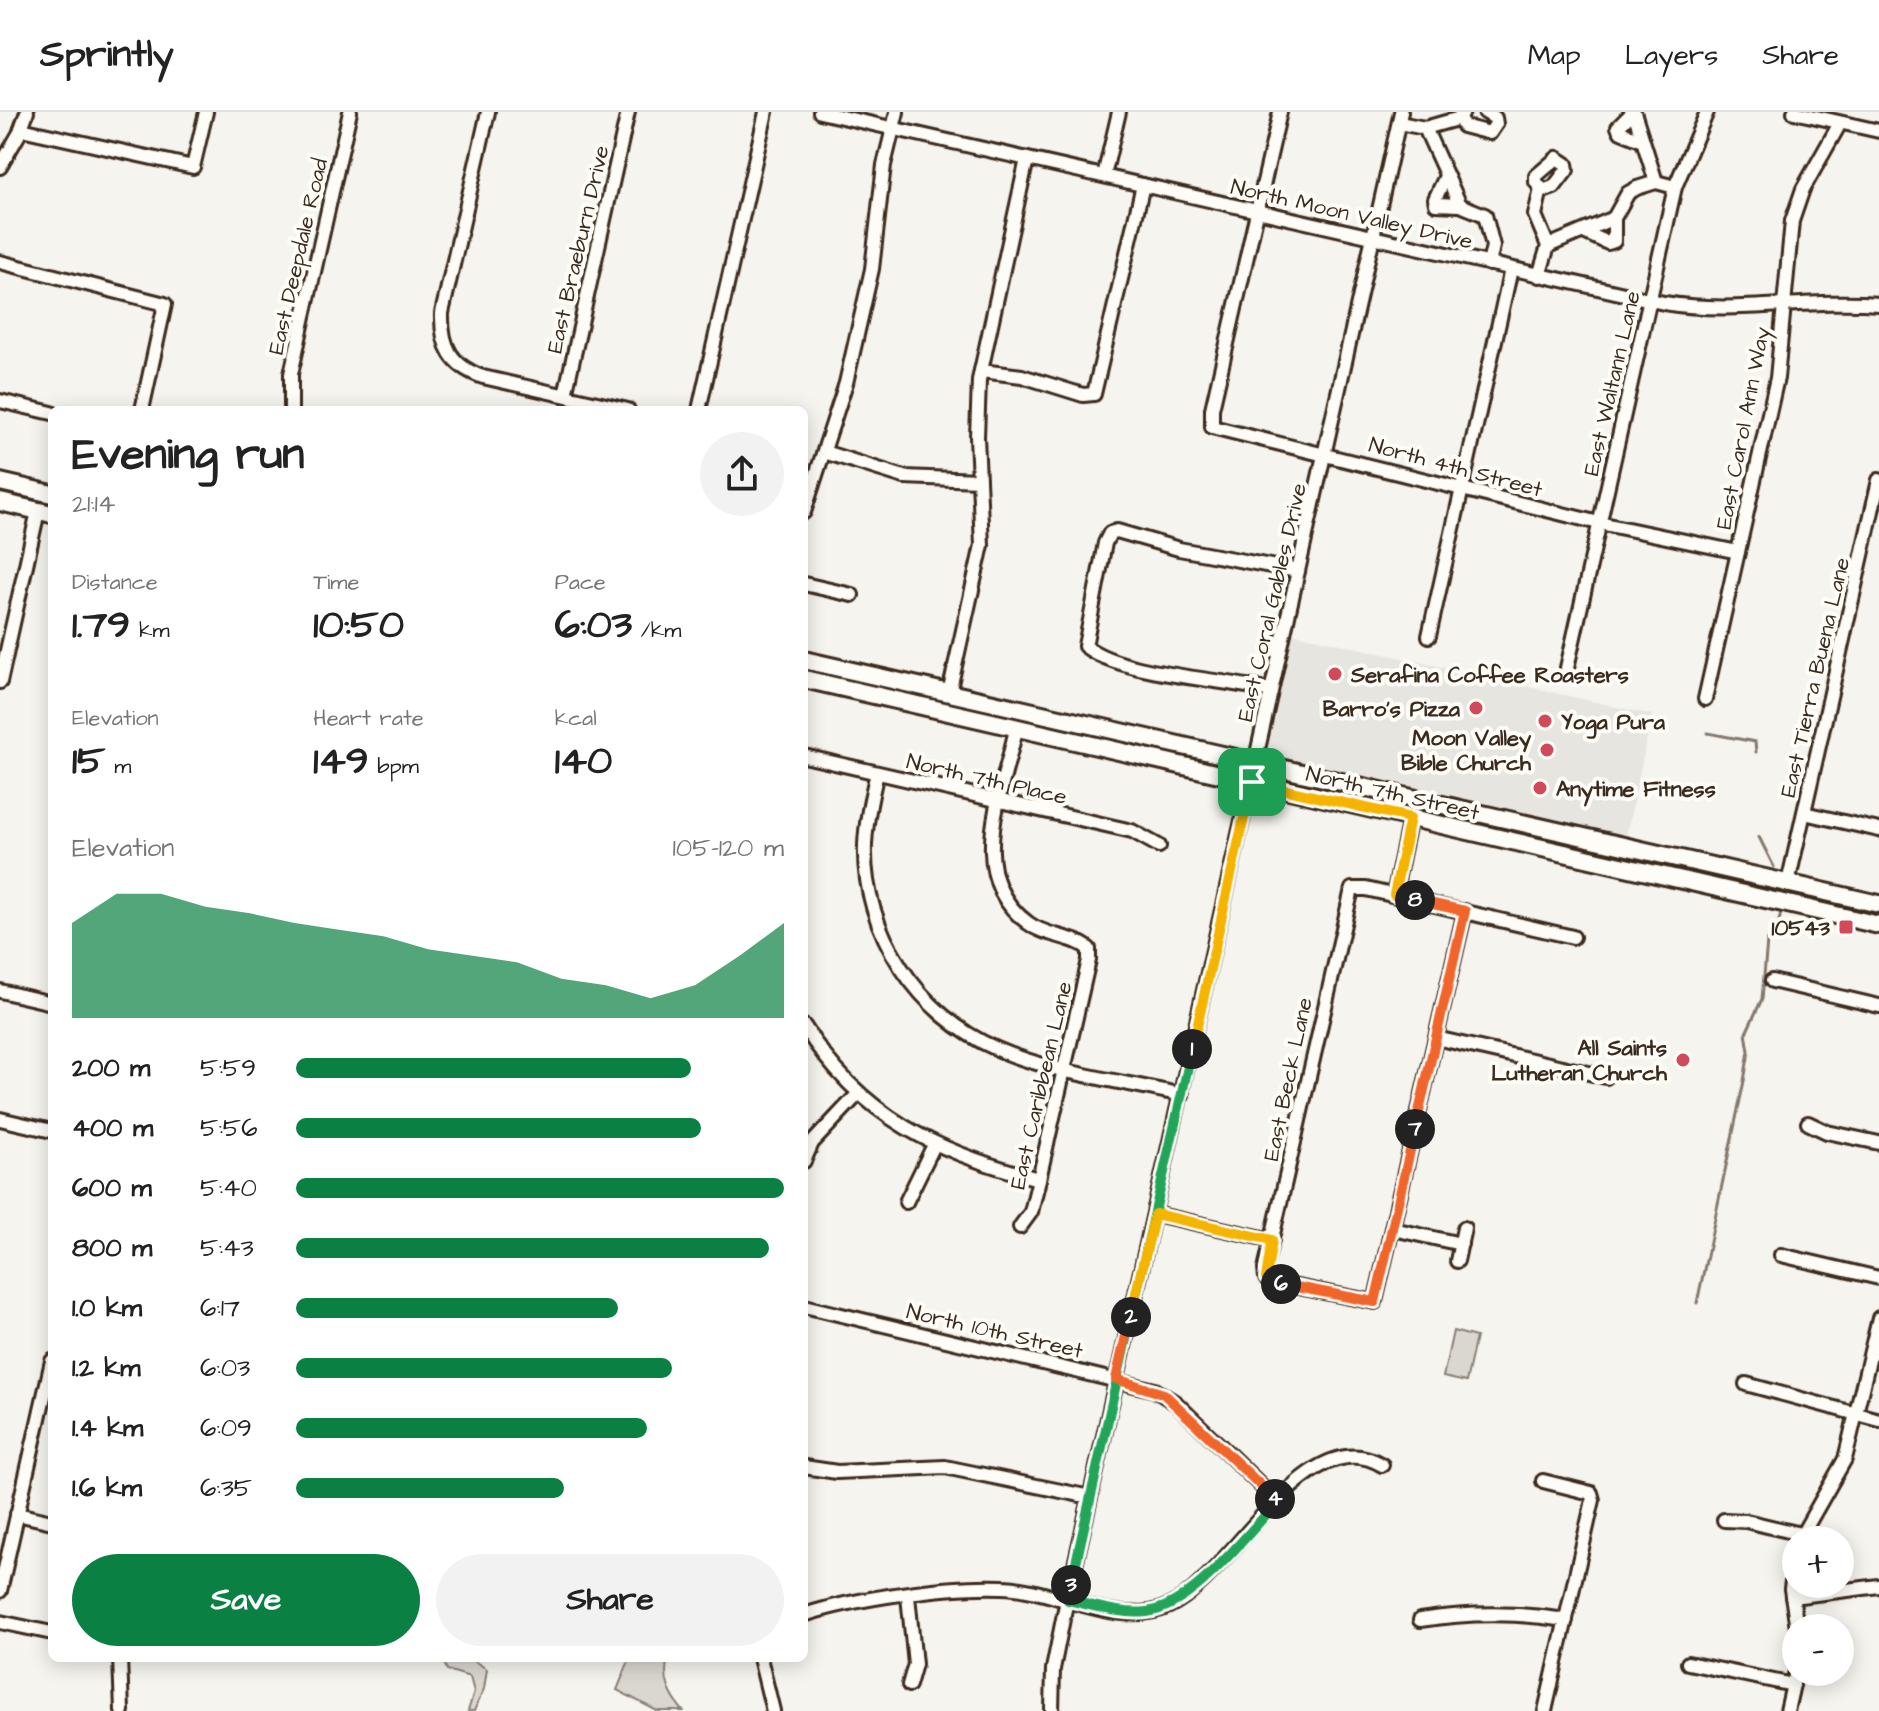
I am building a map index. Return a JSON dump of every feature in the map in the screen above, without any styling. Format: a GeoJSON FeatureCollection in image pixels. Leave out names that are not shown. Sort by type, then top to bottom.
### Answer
{"type":"FeatureCollection","features":[{"type":"Feature","properties":{"kind":"main road"},"geometry":{"type":"LineString","coordinates":[[0,482],[48,493]]}},
{"type":"Feature","properties":{"kind":"main road"},"geometry":{"type":"LineString","coordinates":[[0,502],[45,513]]}},
{"type":"Feature","properties":{"kind":"main road","name":"North 7th Street"},"geometry":{"type":"LineString","coordinates":[[808,661],[1879,904]]}},
{"type":"Feature","properties":{"kind":"main road","name":"North 7th Street"},"geometry":{"type":"LineString","coordinates":[[808,680],[1879,925]]}},
{"type":"Feature","properties":{"kind":"main road"},"geometry":{"type":"LineString","coordinates":[[1756,876],[1771,900],[1811,888]]}},
{"type":"Feature","properties":{"kind":"street"},"geometry":{"type":"LineString","coordinates":[[0,167],[27,112]]}},
{"type":"Feature","properties":{"kind":"street"},"geometry":{"type":"LineString","coordinates":[[21,129],[193,167],[206,112]]}},
{"type":"Feature","properties":{"kind":"street","name":"East Deepdale Road"},"geometry":{"type":"LineString","coordinates":[[291,406],[291,374],[350,112]]}},
{"type":"Feature","properties":{"kind":"street"},"geometry":{"type":"LineString","coordinates":[[488,112],[442,313],[444,346],[466,371],[611,406]]}},
{"type":"Feature","properties":{"kind":"street","name":"East Braeburn Drive"},"geometry":{"type":"LineString","coordinates":[[565,395],[628,112]]}},
{"type":"Feature","properties":{"kind":"street"},"geometry":{"type":"LineString","coordinates":[[700,406],[766,112]]}},
{"type":"Feature","properties":{"kind":"street","name":"North Moon Valley Drive"},"geometry":{"type":"LineString","coordinates":[[820,112],[1650,300],[1711,309],[1879,304]]}},
{"type":"Feature","properties":{"kind":"street"},"geometry":{"type":"LineString","coordinates":[[808,500],[846,383],[872,269],[884,165],[897,112]]}},
{"type":"Feature","properties":{"kind":"street"},"geometry":{"type":"LineString","coordinates":[[1104,176],[1119,112]]}},
{"type":"Feature","properties":{"kind":"street"},"geometry":{"type":"LineString","coordinates":[[1257,212],[1280,112]]}},
{"type":"Feature","properties":{"kind":"street"},"geometry":{"type":"LineString","coordinates":[[1400,118],[1425,128],[1461,115],[1468,129],[1490,133],[1496,124],[1495,118],[1485,112]]}},
{"type":"Feature","properties":{"kind":"street"},"geometry":{"type":"LineString","coordinates":[[1643,141],[1618,127],[1634,112],[1656,182]]}},
{"type":"Feature","properties":{"kind":"street","name":"East Waltann Lane"},"geometry":{"type":"LineString","coordinates":[[1567,668],[1675,187],[1707,112]]}},
{"type":"Feature","properties":{"kind":"street"},"geometry":{"type":"LineString","coordinates":[[1794,112],[1839,125],[1879,131]]}},
{"type":"Feature","properties":{"kind":"street","name":"East Coral Gables Drive"},"geometry":{"type":"LineString","coordinates":[[1052,1711],[1053,1669],[1090,1497],[1400,118]]}},
{"type":"Feature","properties":{"kind":"street","name":"East Carol Ann Way"},"geometry":{"type":"LineString","coordinates":[[1705,699],[1777,378],[1786,250],[1797,204],[1839,125]]}},
{"type":"Feature","properties":{"kind":"street"},"geometry":{"type":"LineString","coordinates":[[1425,128],[1460,205]]}},
{"type":"Feature","properties":{"kind":"street"},"geometry":{"type":"LineString","coordinates":[[949,693],[982,545],[977,419],[981,371],[1027,159]]}},
{"type":"Feature","properties":{"kind":"street"},"geometry":{"type":"LineString","coordinates":[[1446,176],[1435,199],[1436,204],[1460,205],[1485,215],[1493,246],[1489,264]]}},
{"type":"Feature","properties":{"kind":"street"},"geometry":{"type":"LineString","coordinates":[[1586,233],[1608,243],[1614,241],[1614,218],[1628,193],[1656,182],[1675,187]]}},
{"type":"Feature","properties":{"kind":"street"},"geometry":{"type":"LineString","coordinates":[[981,371],[1022,376],[1083,395],[1094,394],[1143,185]]}},
{"type":"Feature","properties":{"kind":"street"},"geometry":{"type":"LineString","coordinates":[[1539,276],[1548,246],[1535,215],[1541,189]]}},
{"type":"Feature","properties":{"kind":"street","name":"North 4th Street"},"geometry":{"type":"LineString","coordinates":[[1257,212],[1212,409],[1212,427],[1599,523],[1738,552]]}},
{"type":"Feature","properties":{"kind":"street"},"geometry":{"type":"LineString","coordinates":[[1548,246],[1586,233],[1614,218]]}},
{"type":"Feature","properties":{"kind":"street"},"geometry":{"type":"LineString","coordinates":[[0,262],[165,304],[143,406]]}},
{"type":"Feature","properties":{"kind":"street"},"geometry":{"type":"LineString","coordinates":[[1429,636],[1511,269]]}},
{"type":"Feature","properties":{"kind":"street"},"geometry":{"type":"LineString","coordinates":[[0,401],[48,412]]}},
{"type":"Feature","properties":{"kind":"street"},"geometry":{"type":"LineString","coordinates":[[824,452],[904,477],[979,480]]}},
{"type":"Feature","properties":{"kind":"street","name":"East Tierra Buena Lane"},"geometry":{"type":"LineString","coordinates":[[1788,883],[1879,480]]}},
{"type":"Feature","properties":{"kind":"street"},"geometry":{"type":"LineString","coordinates":[[0,682],[45,513]]}},
{"type":"Feature","properties":{"kind":"street"},"geometry":{"type":"LineString","coordinates":[[1271,691],[1140,666],[1094,653],[1085,646],[1110,533],[1117,531],[1179,549],[1298,571]]}},
{"type":"Feature","properties":{"kind":"street"},"geometry":{"type":"LineString","coordinates":[[808,585],[852,595]]}},
{"type":"Feature","properties":{"kind":"street"},"geometry":{"type":"LineString","coordinates":[[998,801],[1016,729]]}},
{"type":"Feature","properties":{"kind":"street","name":"North 7th Place"},"geometry":{"type":"LineString","coordinates":[[808,757],[1132,831],[1159,846]]}},
{"type":"Feature","properties":{"kind":"street"},"geometry":{"type":"LineString","coordinates":[[877,773],[866,826],[867,878],[879,925],[899,965],[924,998],[952,1024],[1013,1055],[1182,1095]]}},
{"type":"Feature","properties":{"kind":"street","name":"East Caribbean Lane"},"geometry":{"type":"LineString","coordinates":[[998,801],[990,851],[995,879],[1005,898],[1029,924],[1050,936],[1082,943],[1089,949],[1031,1212],[1020,1227]]}},
{"type":"Feature","properties":{"kind":"street"},"geometry":{"type":"LineString","coordinates":[[1804,813],[1879,830]]}},
{"type":"Feature","properties":{"kind":"street"},"geometry":{"type":"LineString","coordinates":[[1410,818],[1394,895],[1573,937]]}},
{"type":"Feature","properties":{"kind":"street","name":"East Beck Lane"},"geometry":{"type":"LineString","coordinates":[[1393,1229],[1375,1302],[1367,1304],[1266,1278],[1352,889],[1394,895]]}},
{"type":"Feature","properties":{"kind":"street"},"geometry":{"type":"LineString","coordinates":[[1461,1244],[1393,1229],[1465,911]]}},
{"type":"Feature","properties":{"kind":"street"},"geometry":{"type":"LineString","coordinates":[[1772,981],[1879,1006]]}},
{"type":"Feature","properties":{"kind":"street"},"geometry":{"type":"LineString","coordinates":[[0,991],[48,1002]]}},
{"type":"Feature","properties":{"kind":"street"},"geometry":{"type":"LineString","coordinates":[[808,1031],[859,1093],[903,1127],[934,1145],[976,1163],[1039,1179]]}},
{"type":"Feature","properties":{"kind":"street"},"geometry":{"type":"LineString","coordinates":[[1436,1038],[1606,1077]]}},
{"type":"Feature","properties":{"kind":"street"},"geometry":{"type":"LineString","coordinates":[[808,1152],[812,1143],[859,1093]]}},
{"type":"Feature","properties":{"kind":"street"},"geometry":{"type":"LineString","coordinates":[[0,1119],[48,1130]]}},
{"type":"Feature","properties":{"kind":"street"},"geometry":{"type":"LineString","coordinates":[[1808,1123],[1827,1132],[1879,1143]]}},
{"type":"Feature","properties":{"kind":"street"},"geometry":{"type":"LineString","coordinates":[[906,1202],[934,1145]]}},
{"type":"Feature","properties":{"kind":"street"},"geometry":{"type":"LineString","coordinates":[[1155,1214],[1272,1240]]}},
{"type":"Feature","properties":{"kind":"street"},"geometry":{"type":"LineString","coordinates":[[1457,1261],[1464,1228]]}},
{"type":"Feature","properties":{"kind":"street"},"geometry":{"type":"LineString","coordinates":[[1781,1255],[1879,1278]]}},
{"type":"Feature","properties":{"kind":"street","name":"North 10th Street"},"geometry":{"type":"LineString","coordinates":[[808,1307],[1116,1379],[1164,1394],[1278,1502]]}},
{"type":"Feature","properties":{"kind":"street"},"geometry":{"type":"LineString","coordinates":[[1806,1526],[1845,1459],[1879,1318]]}},
{"type":"Feature","properties":{"kind":"street"},"geometry":{"type":"LineString","coordinates":[[1746,1384],[1879,1420]]}},
{"type":"Feature","properties":{"kind":"street"},"geometry":{"type":"LineString","coordinates":[[0,1591],[17,1514],[48,1402]]}},
{"type":"Feature","properties":{"kind":"street"},"geometry":{"type":"LineString","coordinates":[[808,1614],[840,1604],[1000,1586],[1129,1613],[1172,1605],[1192,1590],[1309,1472],[1341,1457],[1367,1456],[1382,1465]]}},
{"type":"Feature","properties":{"kind":"street"},"geometry":{"type":"LineString","coordinates":[[808,1468],[837,1472],[945,1467],[1090,1497]]}},
{"type":"Feature","properties":{"kind":"street"},"geometry":{"type":"LineString","coordinates":[[1543,1481],[1585,1489],[1591,1493],[1593,1500],[1545,1711]]}},
{"type":"Feature","properties":{"kind":"street"},"geometry":{"type":"LineString","coordinates":[[17,1514],[48,1521]]}},
{"type":"Feature","properties":{"kind":"street"},"geometry":{"type":"LineString","coordinates":[[1724,1520],[1746,1521],[1782,1532]]}},
{"type":"Feature","properties":{"kind":"street"},"geometry":{"type":"LineString","coordinates":[[1854,1589],[1879,1586]]}},
{"type":"Feature","properties":{"kind":"street"},"geometry":{"type":"LineString","coordinates":[[908,1596],[915,1664],[909,1685]]}},
{"type":"Feature","properties":{"kind":"street"},"geometry":{"type":"LineString","coordinates":[[1420,1620],[1473,1612],[1526,1614],[1566,1620]]}},
{"type":"Feature","properties":{"kind":"street"},"geometry":{"type":"LineString","coordinates":[[0,1622],[48,1632]]}},
{"type":"Feature","properties":{"kind":"street"},"geometry":{"type":"LineString","coordinates":[[120,1662],[122,1711]]}},
{"type":"Feature","properties":{"kind":"street"},"geometry":{"type":"LineString","coordinates":[[761,1662],[773,1711]]}},
{"type":"Feature","properties":{"kind":"street"},"geometry":{"type":"LineString","coordinates":[[1688,1663],[1782,1683]]}},
{"type":"Feature","properties":{"kind":"street"},"geometry":{"type":"LineString","coordinates":[[1787,1711],[1793,1686]]}},
{"type":"Feature","properties":{"kind":"shaded area"},"geometry":{"type":"Polygon","coordinates":[[[1292,633],[1652,715],[1625,841],[1271,758],[1268,746],[1292,633]]]}},
{"type":"Feature","properties":{"kind":"shaded area"},"geometry":{"type":"Polygon","coordinates":[[[1453,1331],[1476,1337],[1466,1382],[1443,1377],[1453,1331]]]}},
{"type":"Feature","properties":{"kind":"shaded area"},"geometry":{"type":"Polygon","coordinates":[[[444,1662],[476,1662],[487,1669],[484,1689],[474,1711],[468,1711],[474,1692],[470,1677],[447,1670],[444,1662]]]}},
{"type":"Feature","properties":{"kind":"shaded area"},"geometry":{"type":"Polygon","coordinates":[[[628,1662],[667,1662],[668,1686],[683,1711],[657,1711],[617,1690],[628,1662]]]}},
{"type":"Feature","properties":{"kind":"waterway"},"geometry":{"type":"LineString","coordinates":[[1708,733],[1755,742],[1756,752]]}},
{"type":"Feature","properties":{"kind":"waterway"},"geometry":{"type":"LineString","coordinates":[[1759,837],[1774,867]]}},
{"type":"Feature","properties":{"kind":"waterway"},"geometry":{"type":"LineString","coordinates":[[1697,1303],[1744,1081],[1749,1051],[1746,1033],[1762,999],[1767,941],[1777,931],[1781,912]]}},
{"type":"Feature","properties":{"kind":"place","name":"Serafina Coffee Roasters"},"geometry":{"type":"Point","coordinates":[1335,674]}},
{"type":"Feature","properties":{"kind":"place","name":"Barro's Pizza"},"geometry":{"type":"Point","coordinates":[1476,708]}},
{"type":"Feature","properties":{"kind":"place","name":"Yoga Pura"},"geometry":{"type":"Point","coordinates":[1545,721]}},
{"type":"Feature","properties":{"kind":"place","name":"Moon Valley Bible Church"},"geometry":{"type":"Point","coordinates":[1547,750]}},
{"type":"Feature","properties":{"kind":"place","name":"Anytime Fitness"},"geometry":{"type":"Point","coordinates":[1540,788]}},
{"type":"Feature","properties":{"kind":"place","name":"10543"},"geometry":{"type":"Point","coordinates":[1846,927]}},
{"type":"Feature","properties":{"kind":"place","name":"All Saints Lutheran Church"},"geometry":{"type":"Point","coordinates":[1683,1060]}},
{"type":"Feature","properties":{"kind":"route"},"geometry":{"type":"LineString","coordinates":[[1252,782],[1116,1379],[1068,1600],[1116,1611],[1160,1610],[1184,1598],[1278,1502],[1176,1403],[1155,1390],[1116,1379],[1155,1214],[1272,1240],[1265,1269],[1266,1278],[1272,1282],[1367,1304],[1375,1302],[1380,1291],[1465,911],[1394,895],[1410,818],[1252,782]]}}]}
